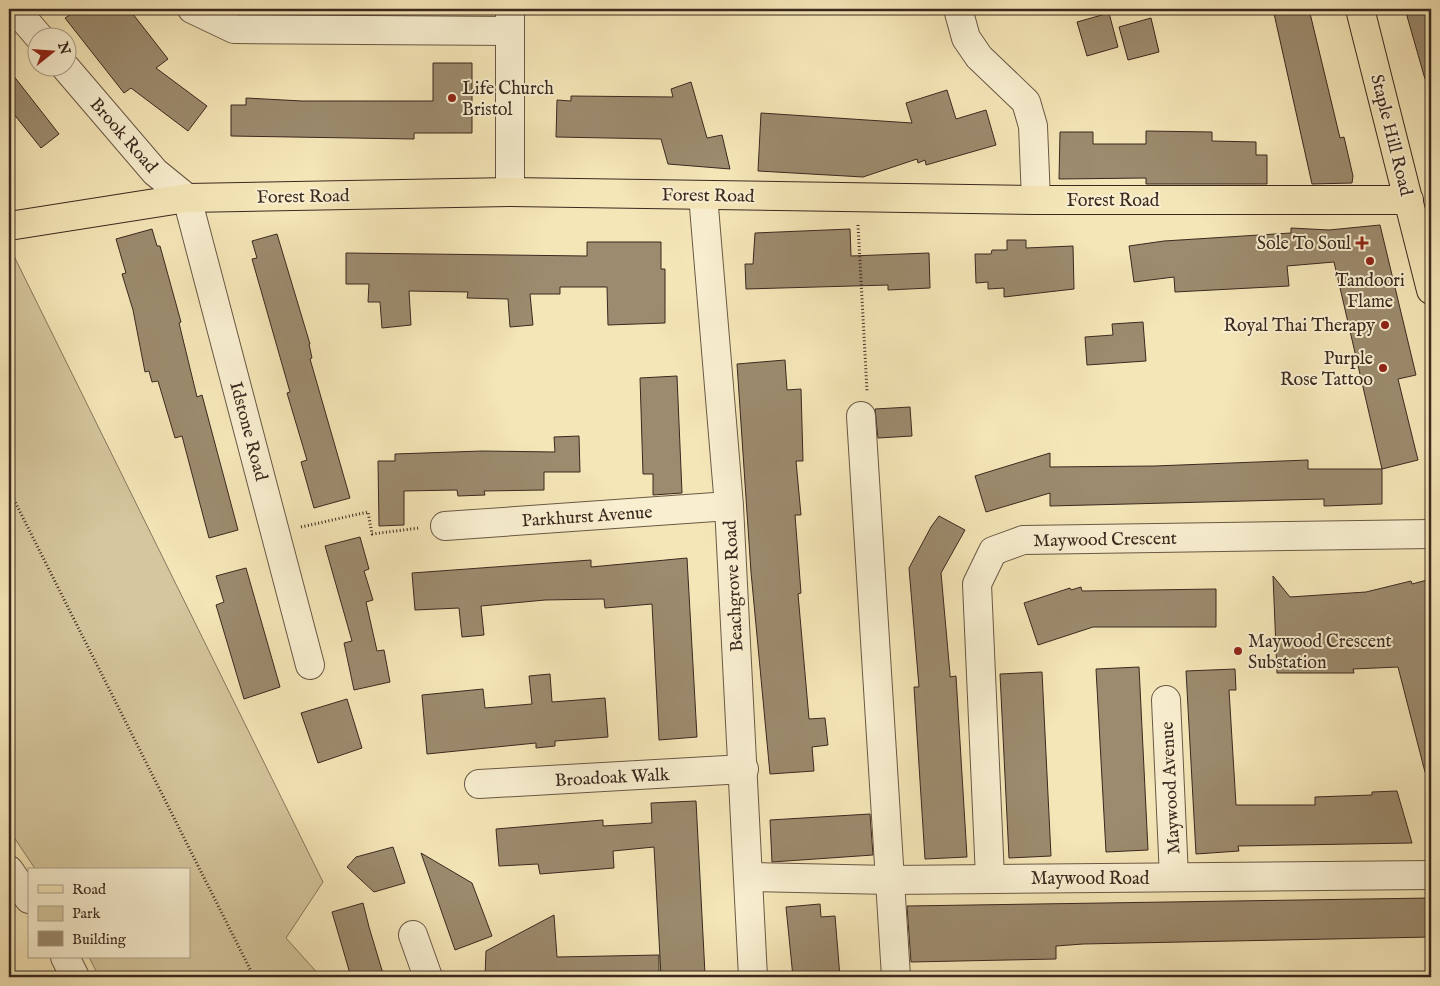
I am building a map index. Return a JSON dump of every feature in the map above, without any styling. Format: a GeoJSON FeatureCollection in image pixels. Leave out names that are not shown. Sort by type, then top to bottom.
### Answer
{"type":"FeatureCollection","features":[{"type":"Feature","properties":{"kind":"main road","name":"Staple Hill Road"},"geometry":{"type":"LineString","coordinates":[[1360,9],[1431,290]]}},
{"type":"Feature","properties":{"kind":"main road","name":"Forest Road"},"geometry":{"type":"LineString","coordinates":[[9,226],[187,198],[510,192],[1036,200],[1409,200]]}},
{"type":"Feature","properties":{"kind":"street"},"geometry":{"type":"LineString","coordinates":[[15,9],[31,28]]}},
{"type":"Feature","properties":{"kind":"street"},"geometry":{"type":"LineString","coordinates":[[192,9],[234,30],[510,20],[510,192]]}},
{"type":"Feature","properties":{"kind":"street"},"geometry":{"type":"LineString","coordinates":[[958,9],[966,38],[979,58],[1026,102],[1033,126],[1036,200]]}},
{"type":"Feature","properties":{"kind":"street","name":"Brook Road"},"geometry":{"type":"LineString","coordinates":[[75,78],[155,172],[187,198]]}},
{"type":"Feature","properties":{"kind":"street","name":"Beachgrove Road"},"geometry":{"type":"LineString","coordinates":[[703,195],[729,506],[744,769],[753,977]]}},
{"type":"Feature","properties":{"kind":"street","name":"Idstone Road"},"geometry":{"type":"LineString","coordinates":[[187,198],[310,664]]}},
{"type":"Feature","properties":{"kind":"street"},"geometry":{"type":"LineString","coordinates":[[861,416],[896,977]]}},
{"type":"Feature","properties":{"kind":"street","name":"Parkhurst Avenue"},"geometry":{"type":"LineString","coordinates":[[445,526],[729,506]]}},
{"type":"Feature","properties":{"kind":"street","name":"Maywood Crescent"},"geometry":{"type":"LineString","coordinates":[[990,878],[977,584],[993,550],[1023,540],[1431,534]]}},
{"type":"Feature","properties":{"kind":"street","name":"Maywood Avenue"},"geometry":{"type":"LineString","coordinates":[[1166,700],[1174,877]]}},
{"type":"Feature","properties":{"kind":"street","name":"Broadoak Walk"},"geometry":{"type":"LineString","coordinates":[[479,784],[744,769]]}},
{"type":"Feature","properties":{"kind":"street"},"geometry":{"type":"LineString","coordinates":[[9,870],[28,898]]}},
{"type":"Feature","properties":{"kind":"street","name":"Maywood Road"},"geometry":{"type":"LineString","coordinates":[[749,877],[890,880],[1431,876]]}},
{"type":"Feature","properties":{"kind":"street"},"geometry":{"type":"LineString","coordinates":[[414,935],[428,977]]}},
{"type":"Feature","properties":{"kind":"street"},"geometry":{"type":"LineString","coordinates":[[66,958],[75,977]]}},
{"type":"Feature","properties":{"kind":"path"},"geometry":{"type":"LineString","coordinates":[[856,197],[868,416],[861,416]]}},
{"type":"Feature","properties":{"kind":"path"},"geometry":{"type":"LineString","coordinates":[[9,490],[254,977]]}},
{"type":"Feature","properties":{"kind":"path"},"geometry":{"type":"LineString","coordinates":[[276,533],[368,512],[372,534],[445,526]]}},
{"type":"Feature","properties":{"kind":"green space"},"geometry":{"type":"Polygon","coordinates":[[[9,246],[323,882],[286,938],[321,977],[99,977],[90,958],[190,958],[190,868],[35,868],[9,830],[9,246]]]}},
{"type":"Feature","properties":{"kind":"building"},"geometry":{"type":"Polygon","coordinates":[[[79,9],[129,9],[168,59],[156,68],[207,106],[188,131],[131,88],[124,93],[78,35],[78,28],[73,28],[65,18],[79,9]]]}},
{"type":"Feature","properties":{"kind":"building"},"geometry":{"type":"Polygon","coordinates":[[[1273,9],[1309,9],[1340,138],[1344,137],[1353,176],[1352,183],[1312,184],[1273,9]]]}},
{"type":"Feature","properties":{"kind":"building"},"geometry":{"type":"Polygon","coordinates":[[[1405,9],[1431,9],[1431,78],[1425,79],[1405,9]]]}},
{"type":"Feature","properties":{"kind":"building"},"geometry":{"type":"Polygon","coordinates":[[[1109,13],[1118,47],[1087,56],[1077,22],[1109,13]]]}},
{"type":"Feature","properties":{"kind":"building"},"geometry":{"type":"Polygon","coordinates":[[[1151,18],[1159,52],[1128,60],[1119,27],[1151,18]]]}},
{"type":"Feature","properties":{"kind":"building"},"geometry":{"type":"Polygon","coordinates":[[[433,63],[472,63],[472,133],[414,133],[414,139],[231,136],[231,105],[246,105],[246,98],[302,101],[433,101],[433,63]]]}},
{"type":"Feature","properties":{"kind":"building"},"geometry":{"type":"Polygon","coordinates":[[[9,70],[59,134],[41,148],[9,108],[9,70]]]}},
{"type":"Feature","properties":{"kind":"building"},"geometry":{"type":"Polygon","coordinates":[[[691,82],[707,138],[722,135],[730,169],[668,164],[661,139],[556,137],[557,100],[571,101],[571,96],[673,97],[671,89],[691,82]]]}},
{"type":"Feature","properties":{"kind":"building"},"geometry":{"type":"Polygon","coordinates":[[[947,90],[956,119],[986,110],[996,145],[926,165],[925,160],[918,163],[917,159],[863,177],[758,171],[761,113],[912,123],[906,103],[947,90]]]}},
{"type":"Feature","properties":{"kind":"building"},"geometry":{"type":"Polygon","coordinates":[[[1146,131],[1212,132],[1212,141],[1256,142],[1256,155],[1267,155],[1267,184],[1146,184],[1146,178],[1059,179],[1060,132],[1093,132],[1093,144],[1146,144],[1146,131]]]}},
{"type":"Feature","properties":{"kind":"building"},"geometry":{"type":"Polygon","coordinates":[[[1380,225],[1416,375],[1398,379],[1418,460],[1382,469],[1334,262],[1287,266],[1289,286],[1175,292],[1174,277],[1134,282],[1129,246],[1164,241],[1291,233],[1291,228],[1329,230],[1380,225]]]}},
{"type":"Feature","properties":{"kind":"building"},"geometry":{"type":"Polygon","coordinates":[[[152,229],[157,246],[160,246],[181,322],[179,323],[197,397],[202,395],[238,530],[209,538],[182,436],[175,438],[158,381],[152,382],[149,371],[145,372],[133,310],[122,274],[126,273],[116,239],[152,229]]]}},
{"type":"Feature","properties":{"kind":"building"},"geometry":{"type":"Polygon","coordinates":[[[850,229],[851,256],[929,253],[930,288],[888,290],[888,285],[746,289],[745,264],[753,264],[755,233],[850,229]]]}},
{"type":"Feature","properties":{"kind":"building"},"geometry":{"type":"Polygon","coordinates":[[[277,234],[310,344],[312,358],[310,359],[350,498],[314,508],[301,462],[307,460],[287,393],[290,392],[252,259],[257,258],[252,241],[277,234]]]}},
{"type":"Feature","properties":{"kind":"building"},"geometry":{"type":"Polygon","coordinates":[[[1007,240],[1026,240],[1026,248],[1073,246],[1074,289],[1004,297],[1004,288],[988,289],[988,282],[976,283],[975,254],[991,254],[992,250],[1007,250],[1007,240]]]}},
{"type":"Feature","properties":{"kind":"building"},"geometry":{"type":"Polygon","coordinates":[[[587,242],[661,242],[661,269],[665,269],[665,323],[608,325],[607,287],[560,287],[560,294],[530,294],[533,325],[510,327],[508,299],[467,298],[468,292],[409,291],[411,325],[382,328],[380,302],[368,302],[369,284],[346,284],[346,253],[587,256],[587,242]]]}},
{"type":"Feature","properties":{"kind":"building"},"geometry":{"type":"Polygon","coordinates":[[[1143,322],[1146,361],[1087,365],[1085,337],[1113,335],[1112,324],[1143,322]]]}},
{"type":"Feature","properties":{"kind":"building"},"geometry":{"type":"Polygon","coordinates":[[[785,360],[787,390],[801,389],[803,461],[796,461],[801,515],[795,515],[801,593],[798,594],[809,719],[825,718],[828,745],[812,747],[814,771],[770,774],[751,572],[737,364],[785,360]]]}},
{"type":"Feature","properties":{"kind":"building"},"geometry":{"type":"Polygon","coordinates":[[[677,376],[682,493],[653,495],[653,474],[643,474],[640,378],[677,376]]]}},
{"type":"Feature","properties":{"kind":"building"},"geometry":{"type":"Polygon","coordinates":[[[910,407],[912,436],[878,438],[875,409],[910,407]]]}},
{"type":"Feature","properties":{"kind":"building"},"geometry":{"type":"Polygon","coordinates":[[[579,436],[580,472],[544,472],[544,490],[484,491],[485,495],[458,496],[457,490],[404,491],[404,525],[379,526],[378,461],[395,461],[395,454],[482,451],[555,452],[554,437],[579,436]]]}},
{"type":"Feature","properties":{"kind":"building"},"geometry":{"type":"Polygon","coordinates":[[[1050,453],[1050,467],[1155,466],[1308,460],[1308,469],[1382,469],[1382,504],[1324,506],[1324,499],[1050,506],[1050,493],[986,512],[975,476],[1050,453]]]}},
{"type":"Feature","properties":{"kind":"building"},"geometry":{"type":"Polygon","coordinates":[[[939,516],[965,530],[941,573],[950,677],[956,676],[967,857],[925,859],[914,687],[919,687],[909,568],[939,516]]]}},
{"type":"Feature","properties":{"kind":"building"},"geometry":{"type":"Polygon","coordinates":[[[360,537],[369,569],[364,571],[373,600],[366,602],[377,651],[384,650],[390,682],[354,690],[344,643],[352,641],[325,546],[360,537]]]}},
{"type":"Feature","properties":{"kind":"building"},"geometry":{"type":"Polygon","coordinates":[[[687,558],[697,737],[659,740],[652,604],[605,608],[604,599],[545,600],[481,606],[484,635],[462,637],[459,608],[415,610],[412,573],[591,560],[591,567],[687,558]]]}},
{"type":"Feature","properties":{"kind":"building"},"geometry":{"type":"Polygon","coordinates":[[[246,568],[280,687],[244,699],[216,605],[224,602],[216,576],[246,568]]]}},
{"type":"Feature","properties":{"kind":"building"},"geometry":{"type":"Polygon","coordinates":[[[1273,576],[1290,597],[1366,592],[1411,581],[1412,584],[1431,579],[1431,771],[1425,772],[1398,667],[1353,669],[1354,673],[1277,673],[1273,576]]]}},
{"type":"Feature","properties":{"kind":"building"},"geometry":{"type":"Polygon","coordinates":[[[1081,587],[1082,591],[1216,589],[1216,627],[1093,627],[1038,645],[1024,603],[1070,588],[1071,590],[1081,587]]]}},
{"type":"Feature","properties":{"kind":"building"},"geometry":{"type":"Polygon","coordinates":[[[1139,667],[1148,850],[1106,852],[1096,669],[1139,667]]]}},
{"type":"Feature","properties":{"kind":"building"},"geometry":{"type":"Polygon","coordinates":[[[1235,669],[1236,690],[1229,690],[1236,805],[1315,805],[1315,797],[1372,795],[1372,792],[1397,791],[1412,843],[1238,846],[1239,851],[1196,854],[1186,671],[1235,669]]]}},
{"type":"Feature","properties":{"kind":"building"},"geometry":{"type":"Polygon","coordinates":[[[1042,672],[1051,856],[1009,858],[1000,674],[1042,672]]]}},
{"type":"Feature","properties":{"kind":"building"},"geometry":{"type":"Polygon","coordinates":[[[550,674],[552,702],[605,698],[608,737],[555,741],[555,746],[536,748],[536,743],[427,754],[422,695],[483,689],[485,708],[532,704],[529,676],[550,674]]]}},
{"type":"Feature","properties":{"kind":"building"},"geometry":{"type":"Polygon","coordinates":[[[347,699],[362,748],[318,763],[301,713],[347,699]]]}},
{"type":"Feature","properties":{"kind":"building"},"geometry":{"type":"Polygon","coordinates":[[[696,801],[705,974],[661,976],[654,847],[613,851],[614,868],[540,874],[538,864],[499,866],[496,829],[603,820],[603,826],[652,823],[651,803],[696,801]]]}},
{"type":"Feature","properties":{"kind":"building"},"geometry":{"type":"Polygon","coordinates":[[[870,814],[873,855],[772,862],[770,820],[870,814]]]}},
{"type":"Feature","properties":{"kind":"building"},"geometry":{"type":"Polygon","coordinates":[[[393,847],[405,883],[374,892],[347,867],[356,857],[393,847]]]}},
{"type":"Feature","properties":{"kind":"building"},"geometry":{"type":"Polygon","coordinates":[[[421,853],[472,883],[492,936],[455,950],[421,853]]]}},
{"type":"Feature","properties":{"kind":"building"},"geometry":{"type":"Polygon","coordinates":[[[1431,898],[1431,937],[1083,944],[1056,946],[1056,959],[911,962],[907,906],[1431,898]]]}},
{"type":"Feature","properties":{"kind":"building"},"geometry":{"type":"Polygon","coordinates":[[[363,903],[384,977],[351,977],[332,912],[363,903]]]}},
{"type":"Feature","properties":{"kind":"building"},"geometry":{"type":"Polygon","coordinates":[[[820,904],[821,917],[835,916],[840,977],[793,977],[786,907],[820,904]]]}},
{"type":"Feature","properties":{"kind":"building"},"geometry":{"type":"Polygon","coordinates":[[[554,915],[557,957],[659,955],[659,972],[608,977],[485,977],[486,951],[554,915]]]}},
{"type":"Feature","properties":{"kind":"place","name":"Life Church Bristol"},"geometry":{"type":"Point","coordinates":[452,98]}},
{"type":"Feature","properties":{"kind":"place","name":"Sole To Soul"},"geometry":{"type":"Point","coordinates":[1362,243]}},
{"type":"Feature","properties":{"kind":"place","name":"Tandoori Flame"},"geometry":{"type":"Point","coordinates":[1370,261]}},
{"type":"Feature","properties":{"kind":"place","name":"Royal Thai Therapy"},"geometry":{"type":"Point","coordinates":[1385,325]}},
{"type":"Feature","properties":{"kind":"place","name":"Purple Rose Tattoo"},"geometry":{"type":"Point","coordinates":[1383,368]}},
{"type":"Feature","properties":{"kind":"place","name":"Maywood Crescent Substation"},"geometry":{"type":"Point","coordinates":[1238,651]}}]}
